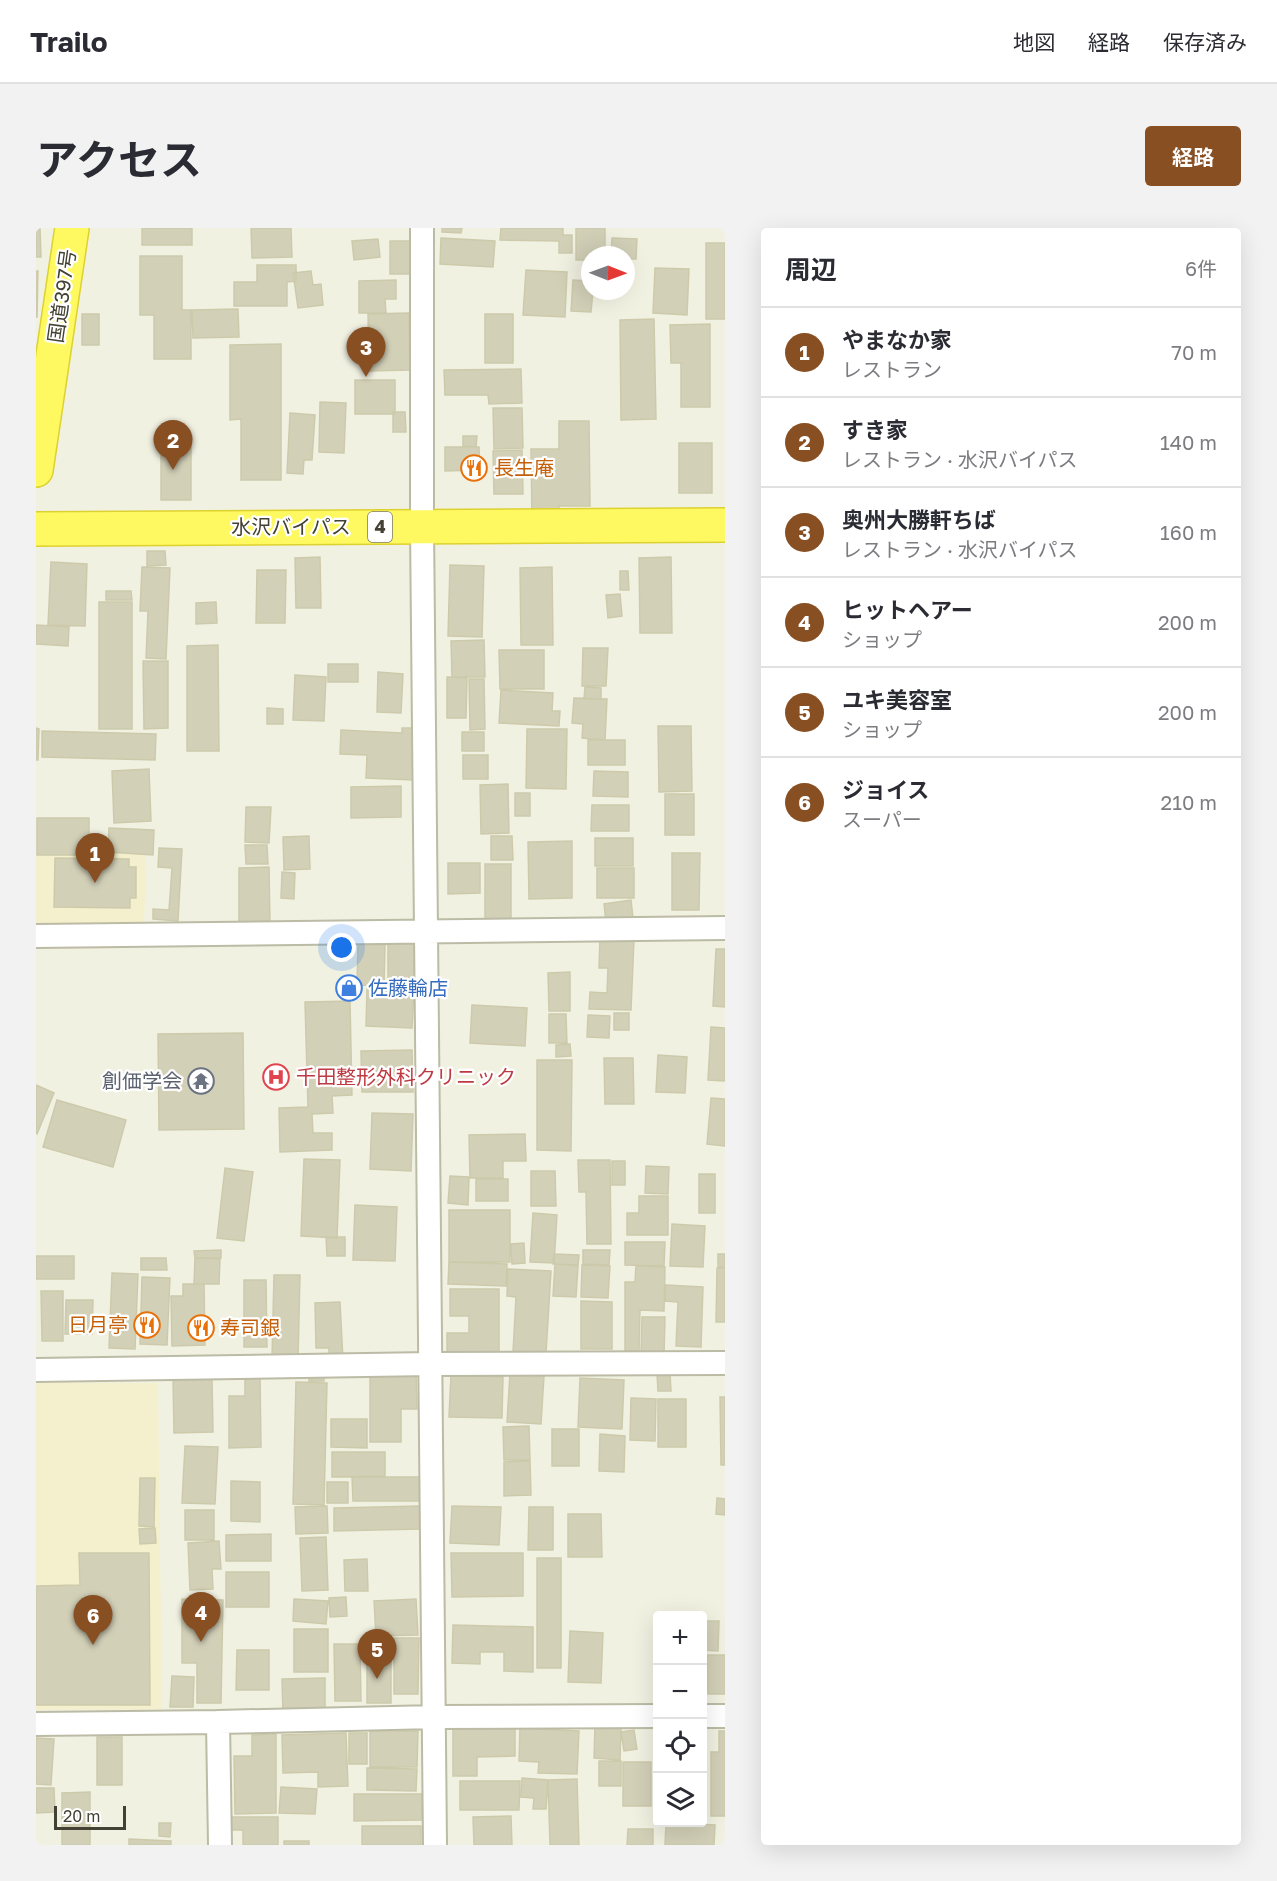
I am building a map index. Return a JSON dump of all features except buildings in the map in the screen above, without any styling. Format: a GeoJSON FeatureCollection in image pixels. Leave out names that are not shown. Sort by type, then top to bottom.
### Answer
{"type":"FeatureCollection","features":[{"type":"Feature","properties":{"kind":"highway","name":"国道397号"},"geometry":{"type":"LineString","coordinates":[[36,470],[72,228]]}},
{"type":"Feature","properties":{"kind":"highway","name":"水沢バイパス"},"geometry":{"type":"LineString","coordinates":[[36,529],[725,525]]}},
{"type":"Feature","properties":{"kind":"street"},"geometry":{"type":"LineString","coordinates":[[422,228],[422,526],[435,1845]]}},
{"type":"Feature","properties":{"kind":"street"},"geometry":{"type":"LineString","coordinates":[[36,936],[725,928]]}},
{"type":"Feature","properties":{"kind":"street"},"geometry":{"type":"LineString","coordinates":[[36,1370],[430,1364],[725,1363]]}},
{"type":"Feature","properties":{"kind":"street"},"geometry":{"type":"LineString","coordinates":[[36,1724],[435,1717],[653,1716]]}},
{"type":"Feature","properties":{"kind":"street"},"geometry":{"type":"LineString","coordinates":[[707,1716],[725,1716]]}},
{"type":"Feature","properties":{"kind":"street"},"geometry":{"type":"LineString","coordinates":[[218,1722],[220,1845]]}},
{"type":"Feature","properties":{"kind":"shaded area"},"geometry":{"type":"Polygon","coordinates":[[[36,850],[146,851],[144,928],[36,928],[36,850]]]}},
{"type":"Feature","properties":{"kind":"shaded area"},"geometry":{"type":"Polygon","coordinates":[[[36,1383],[158,1383],[162,1709],[36,1710],[36,1383]]]}},
{"type":"Feature","properties":{"kind":"place","name":"奥州大勝軒ちば"},"geometry":{"type":"Point","coordinates":[366,377]}},
{"type":"Feature","properties":{"kind":"place","name":"長生庵"},"geometry":{"type":"Point","coordinates":[474,468]}},
{"type":"Feature","properties":{"kind":"place","name":"すき家"},"geometry":{"type":"Point","coordinates":[173,470]}},
{"type":"Feature","properties":{"kind":"place","name":"やまなか家"},"geometry":{"type":"Point","coordinates":[95,883]}},
{"type":"Feature","properties":{"kind":"place","name":"佐藤輪店"},"geometry":{"type":"Point","coordinates":[349,988]}},
{"type":"Feature","properties":{"kind":"place","name":"千田整形外科クリニック"},"geometry":{"type":"Point","coordinates":[276,1077]}},
{"type":"Feature","properties":{"kind":"place","name":"創価学会"},"geometry":{"type":"Point","coordinates":[201,1081]}},
{"type":"Feature","properties":{"kind":"place","name":"日月亭"},"geometry":{"type":"Point","coordinates":[147,1325]}},
{"type":"Feature","properties":{"kind":"place","name":"寿司銀"},"geometry":{"type":"Point","coordinates":[201,1328]}},
{"type":"Feature","properties":{"kind":"place","name":"ヒットヘアー"},"geometry":{"type":"Point","coordinates":[201,1642]}},
{"type":"Feature","properties":{"kind":"place","name":"ジョイス"},"geometry":{"type":"Point","coordinates":[93,1645]}},
{"type":"Feature","properties":{"kind":"place","name":"ユキ美容室"},"geometry":{"type":"Point","coordinates":[377,1679]}}]}
